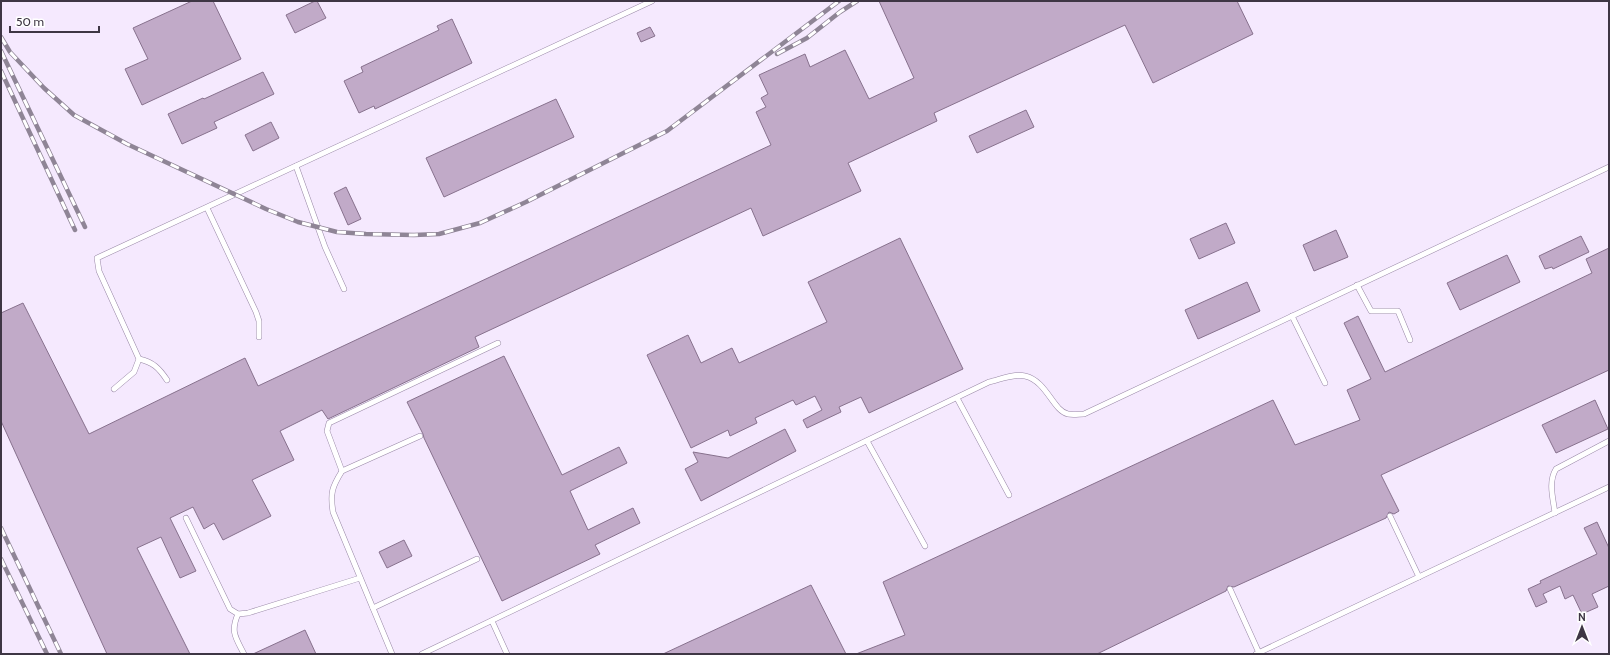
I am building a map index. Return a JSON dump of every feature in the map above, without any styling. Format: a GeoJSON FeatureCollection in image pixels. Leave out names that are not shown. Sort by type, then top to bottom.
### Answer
{"type":"FeatureCollection","features":[{"type":"Feature","properties":{"kind":"lane"},"geometry":{"type":"LineString","coordinates":[[114,389],[134,372],[139,359],[99,271],[97,258],[652,1]]}},
{"type":"Feature","properties":{"kind":"lane"},"geometry":{"type":"LineString","coordinates":[[296,166],[324,247],[344,289]]}},
{"type":"Feature","properties":{"kind":"lane"},"geometry":{"type":"LineString","coordinates":[[422,654],[988,382],[1016,376],[1025,376],[1040,383],[1061,411],[1068,414],[1084,414],[1609,167]]}},
{"type":"Feature","properties":{"kind":"lane"},"geometry":{"type":"LineString","coordinates":[[207,208],[256,312],[259,321],[259,337]]}},
{"type":"Feature","properties":{"kind":"lane"},"geometry":{"type":"LineString","coordinates":[[1357,285],[1371,311],[1398,311],[1410,340]]}},
{"type":"Feature","properties":{"kind":"lane"},"geometry":{"type":"LineString","coordinates":[[1292,316],[1325,383]]}},
{"type":"Feature","properties":{"kind":"lane"},"geometry":{"type":"LineString","coordinates":[[342,471],[327,431],[329,423],[498,343]]}},
{"type":"Feature","properties":{"kind":"lane"},"geometry":{"type":"LineString","coordinates":[[139,359],[150,362],[157,367],[167,380]]}},
{"type":"Feature","properties":{"kind":"lane"},"geometry":{"type":"LineString","coordinates":[[957,398],[1008,495]]}},
{"type":"Feature","properties":{"kind":"lane"},"geometry":{"type":"LineString","coordinates":[[392,654],[333,512],[331,492],[342,471],[420,436]]}},
{"type":"Feature","properties":{"kind":"lane"},"geometry":{"type":"LineString","coordinates":[[867,441],[925,546]]}},
{"type":"Feature","properties":{"kind":"lane"},"geometry":{"type":"LineString","coordinates":[[1555,513],[1551,484],[1553,474],[1556,469],[1609,442]]}},
{"type":"Feature","properties":{"kind":"lane"},"geometry":{"type":"LineString","coordinates":[[1230,589],[1258,653],[1609,487]]}},
{"type":"Feature","properties":{"kind":"lane"},"geometry":{"type":"LineString","coordinates":[[1390,516],[1419,577]]}},
{"type":"Feature","properties":{"kind":"lane"},"geometry":{"type":"LineString","coordinates":[[186,518],[230,609],[238,614],[248,613],[360,578]]}},
{"type":"Feature","properties":{"kind":"lane"},"geometry":{"type":"LineString","coordinates":[[373,608],[477,559]]}},
{"type":"Feature","properties":{"kind":"lane"},"geometry":{"type":"LineString","coordinates":[[238,614],[233,625],[234,632],[244,654]]}},
{"type":"Feature","properties":{"kind":"lane"},"geometry":{"type":"LineString","coordinates":[[492,621],[507,654]]}},
{"type":"Feature","properties":{"kind":"building"},"geometry":{"type":"Polygon","coordinates":[[[192,1],[213,1],[241,59],[142,105],[125,69],[148,59],[133,28],[192,1]]]}},
{"type":"Feature","properties":{"kind":"building"},"geometry":{"type":"Polygon","coordinates":[[[317,1],[326,18],[295,33],[286,15],[317,1]]]}},
{"type":"Feature","properties":{"kind":"building"},"geometry":{"type":"Polygon","coordinates":[[[879,1],[1237,1],[1253,34],[1153,83],[1125,25],[934,113],[937,121],[848,163],[861,191],[763,236],[751,208],[475,337],[479,347],[328,419],[322,410],[280,431],[294,460],[252,480],[271,516],[223,540],[214,523],[204,529],[193,507],[170,518],[196,571],[180,578],[161,537],[137,548],[190,654],[107,654],[1,421],[1,313],[23,303],[89,434],[245,358],[258,386],[771,145],[756,112],[766,107],[761,98],[768,94],[759,75],[805,54],[810,67],[845,50],[869,99],[914,78],[879,1]]]}},
{"type":"Feature","properties":{"kind":"building"},"geometry":{"type":"Polygon","coordinates":[[[452,19],[472,63],[375,109],[374,106],[359,113],[344,81],[363,72],[361,67],[439,30],[437,26],[452,19]]]}},
{"type":"Feature","properties":{"kind":"building"},"geometry":{"type":"Polygon","coordinates":[[[650,27],[655,36],[641,42],[637,33],[650,27]]]}},
{"type":"Feature","properties":{"kind":"building"},"geometry":{"type":"Polygon","coordinates":[[[263,72],[274,94],[214,122],[217,128],[182,144],[168,114],[263,72]]]}},
{"type":"Feature","properties":{"kind":"building"},"geometry":{"type":"Polygon","coordinates":[[[556,99],[574,137],[444,197],[426,158],[556,99]]]}},
{"type":"Feature","properties":{"kind":"building"},"geometry":{"type":"Polygon","coordinates":[[[1026,110],[1034,127],[977,153],[969,136],[1026,110]]]}},
{"type":"Feature","properties":{"kind":"building"},"geometry":{"type":"Polygon","coordinates":[[[271,122],[279,138],[253,151],[245,135],[271,122]]]}},
{"type":"Feature","properties":{"kind":"building"},"geometry":{"type":"Polygon","coordinates":[[[346,187],[361,219],[348,225],[334,193],[346,187]]]}},
{"type":"Feature","properties":{"kind":"building"},"geometry":{"type":"Polygon","coordinates":[[[1226,223],[1235,243],[1199,259],[1190,239],[1226,223]]]}},
{"type":"Feature","properties":{"kind":"building"},"geometry":{"type":"Polygon","coordinates":[[[1336,230],[1348,257],[1314,271],[1303,245],[1336,230]]]}},
{"type":"Feature","properties":{"kind":"building"},"geometry":{"type":"Polygon","coordinates":[[[1581,236],[1589,252],[1553,269],[1552,267],[1545,269],[1539,256],[1581,236]]]}},
{"type":"Feature","properties":{"kind":"building"},"geometry":{"type":"Polygon","coordinates":[[[900,238],[963,369],[869,413],[861,397],[839,407],[841,412],[807,428],[803,420],[822,410],[815,396],[796,405],[793,400],[755,418],[757,423],[730,436],[728,430],[691,448],[647,355],[688,335],[701,363],[732,348],[739,363],[827,322],[808,282],[900,238]]]}},
{"type":"Feature","properties":{"kind":"building"},"geometry":{"type":"Polygon","coordinates":[[[1609,248],[1609,370],[1381,475],[1399,511],[1394,514],[1389,512],[1386,518],[1234,587],[1228,586],[1226,591],[1097,654],[856,654],[905,635],[883,582],[1273,400],[1295,445],[1360,420],[1347,390],[1371,379],[1344,323],[1358,316],[1385,372],[1592,273],[1586,259],[1609,248]]]}},
{"type":"Feature","properties":{"kind":"building"},"geometry":{"type":"Polygon","coordinates":[[[1507,255],[1520,282],[1460,310],[1447,283],[1507,255]]]}},
{"type":"Feature","properties":{"kind":"building"},"geometry":{"type":"Polygon","coordinates":[[[1247,282],[1260,311],[1198,339],[1185,310],[1247,282]]]}},
{"type":"Feature","properties":{"kind":"building"},"geometry":{"type":"Polygon","coordinates":[[[504,356],[562,475],[619,447],[627,463],[570,491],[588,530],[633,508],[640,523],[595,545],[600,554],[502,601],[407,402],[504,356]]]}},
{"type":"Feature","properties":{"kind":"building"},"geometry":{"type":"Polygon","coordinates":[[[1595,400],[1608,429],[1556,453],[1542,425],[1595,400]]]}},
{"type":"Feature","properties":{"kind":"building"},"geometry":{"type":"Polygon","coordinates":[[[785,429],[796,451],[701,501],[685,469],[698,462],[693,452],[728,458],[785,429]]]}},
{"type":"Feature","properties":{"kind":"building"},"geometry":{"type":"Polygon","coordinates":[[[1597,522],[1609,548],[1609,586],[1592,594],[1598,607],[1582,614],[1573,595],[1565,599],[1560,586],[1543,594],[1547,602],[1536,607],[1528,589],[1541,583],[1540,581],[1597,554],[1584,528],[1597,522]]]}},
{"type":"Feature","properties":{"kind":"building"},"geometry":{"type":"Polygon","coordinates":[[[404,540],[412,556],[387,568],[379,552],[404,540]]]}},
{"type":"Feature","properties":{"kind":"building"},"geometry":{"type":"Polygon","coordinates":[[[811,585],[846,654],[663,654],[811,585]]]}},
{"type":"Feature","properties":{"kind":"building"},"geometry":{"type":"Polygon","coordinates":[[[305,630],[316,654],[253,654],[305,630]]]}},
{"type":"Feature","properties":{"kind":"railway"},"geometry":{"type":"LineString","coordinates":[[1,37],[10,52],[44,88],[74,115],[127,144],[266,209],[298,222],[337,232],[414,235],[439,234],[480,223],[526,202],[667,131],[839,1]]}},
{"type":"Feature","properties":{"kind":"railway"},"geometry":{"type":"LineString","coordinates":[[777,54],[807,38],[840,12],[857,1]]}},
{"type":"Feature","properties":{"kind":"railway"},"geometry":{"type":"LineString","coordinates":[[1,51],[85,227]]}},
{"type":"Feature","properties":{"kind":"railway"},"geometry":{"type":"LineString","coordinates":[[1,71],[75,230]]}},
{"type":"Feature","properties":{"kind":"railway"},"geometry":{"type":"LineString","coordinates":[[1,528],[61,654]]}},
{"type":"Feature","properties":{"kind":"railway"},"geometry":{"type":"LineString","coordinates":[[1,559],[47,654]]}}]}
